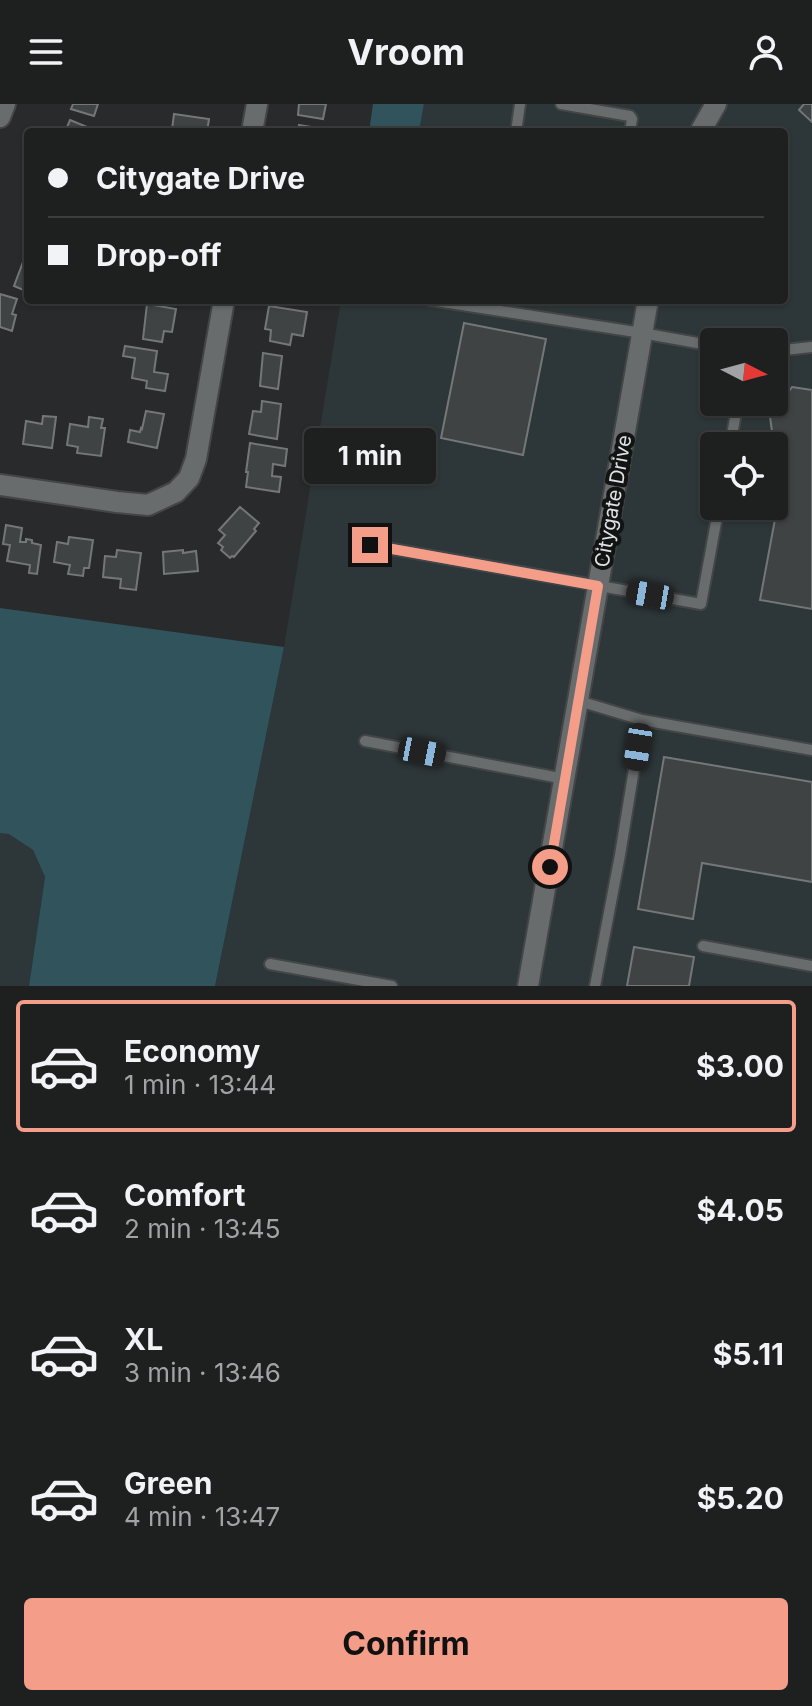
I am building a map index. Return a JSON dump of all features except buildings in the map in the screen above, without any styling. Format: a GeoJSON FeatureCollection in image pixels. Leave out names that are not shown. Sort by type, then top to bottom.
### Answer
{"type":"FeatureCollection","features":[{"type":"Feature","properties":{"kind":"street"},"geometry":{"type":"LineString","coordinates":[[0,117],[5,104]]}},
{"type":"Feature","properties":{"kind":"street"},"geometry":{"type":"LineString","coordinates":[[253,128],[257,104]]}},
{"type":"Feature","properties":{"kind":"street"},"geometry":{"type":"LineString","coordinates":[[702,128],[716,104]]}},
{"type":"Feature","properties":{"kind":"street"},"geometry":{"type":"LineString","coordinates":[[0,485],[148,505],[176,492],[189,478],[196,459],[223,304]]}},
{"type":"Feature","properties":{"kind":"street","name":"Citygate Drive"},"geometry":{"type":"LineString","coordinates":[[528,986],[647,304]]}},
{"type":"Feature","properties":{"kind":"lane"},"geometry":{"type":"LineString","coordinates":[[517,128],[520,104]]}},
{"type":"Feature","properties":{"kind":"lane"},"geometry":{"type":"LineString","coordinates":[[561,104],[630,116],[631,128]]}},
{"type":"Feature","properties":{"kind":"lane"},"geometry":{"type":"LineString","coordinates":[[456,304],[700,343]]}},
{"type":"Feature","properties":{"kind":"lane"},"geometry":{"type":"LineString","coordinates":[[788,350],[812,347]]}},
{"type":"Feature","properties":{"kind":"lane"},"geometry":{"type":"LineString","coordinates":[[370,545],[701,604],[716,520]]}},
{"type":"Feature","properties":{"kind":"lane"},"geometry":{"type":"LineString","coordinates":[[579,701],[642,720],[812,750]]}},
{"type":"Feature","properties":{"kind":"lane"},"geometry":{"type":"LineString","coordinates":[[595,986],[642,720]]}},
{"type":"Feature","properties":{"kind":"lane"},"geometry":{"type":"LineString","coordinates":[[365,741],[565,779]]}},
{"type":"Feature","properties":{"kind":"lane"},"geometry":{"type":"LineString","coordinates":[[703,946],[812,966]]}},
{"type":"Feature","properties":{"kind":"lane"},"geometry":{"type":"LineString","coordinates":[[270,964],[392,986]]}},
{"type":"Feature","properties":{"kind":"shaded area"},"geometry":{"type":"Polygon","coordinates":[[[373,104],[424,104],[420,128],[370,128],[373,104]]]}},
{"type":"Feature","properties":{"kind":"shaded area"},"geometry":{"type":"Polygon","coordinates":[[[424,104],[812,104],[812,986],[215,986],[284,647],[340,304],[788,304],[788,128],[420,128],[424,104]]]}},
{"type":"Feature","properties":{"kind":"shaded area"},"geometry":{"type":"Polygon","coordinates":[[[0,608],[284,647],[215,986],[29,986],[45,877],[33,850],[9,834],[0,833],[0,608]]]}},
{"type":"Feature","properties":{"kind":"shaded area"},"geometry":{"type":"Polygon","coordinates":[[[0,833],[9,833],[33,850],[45,877],[29,986],[0,986],[0,833]]]}},
{"type":"Feature","properties":{"kind":"route"},"geometry":{"type":"LineString","coordinates":[[370,545],[598,586],[550,867]]}}]}
